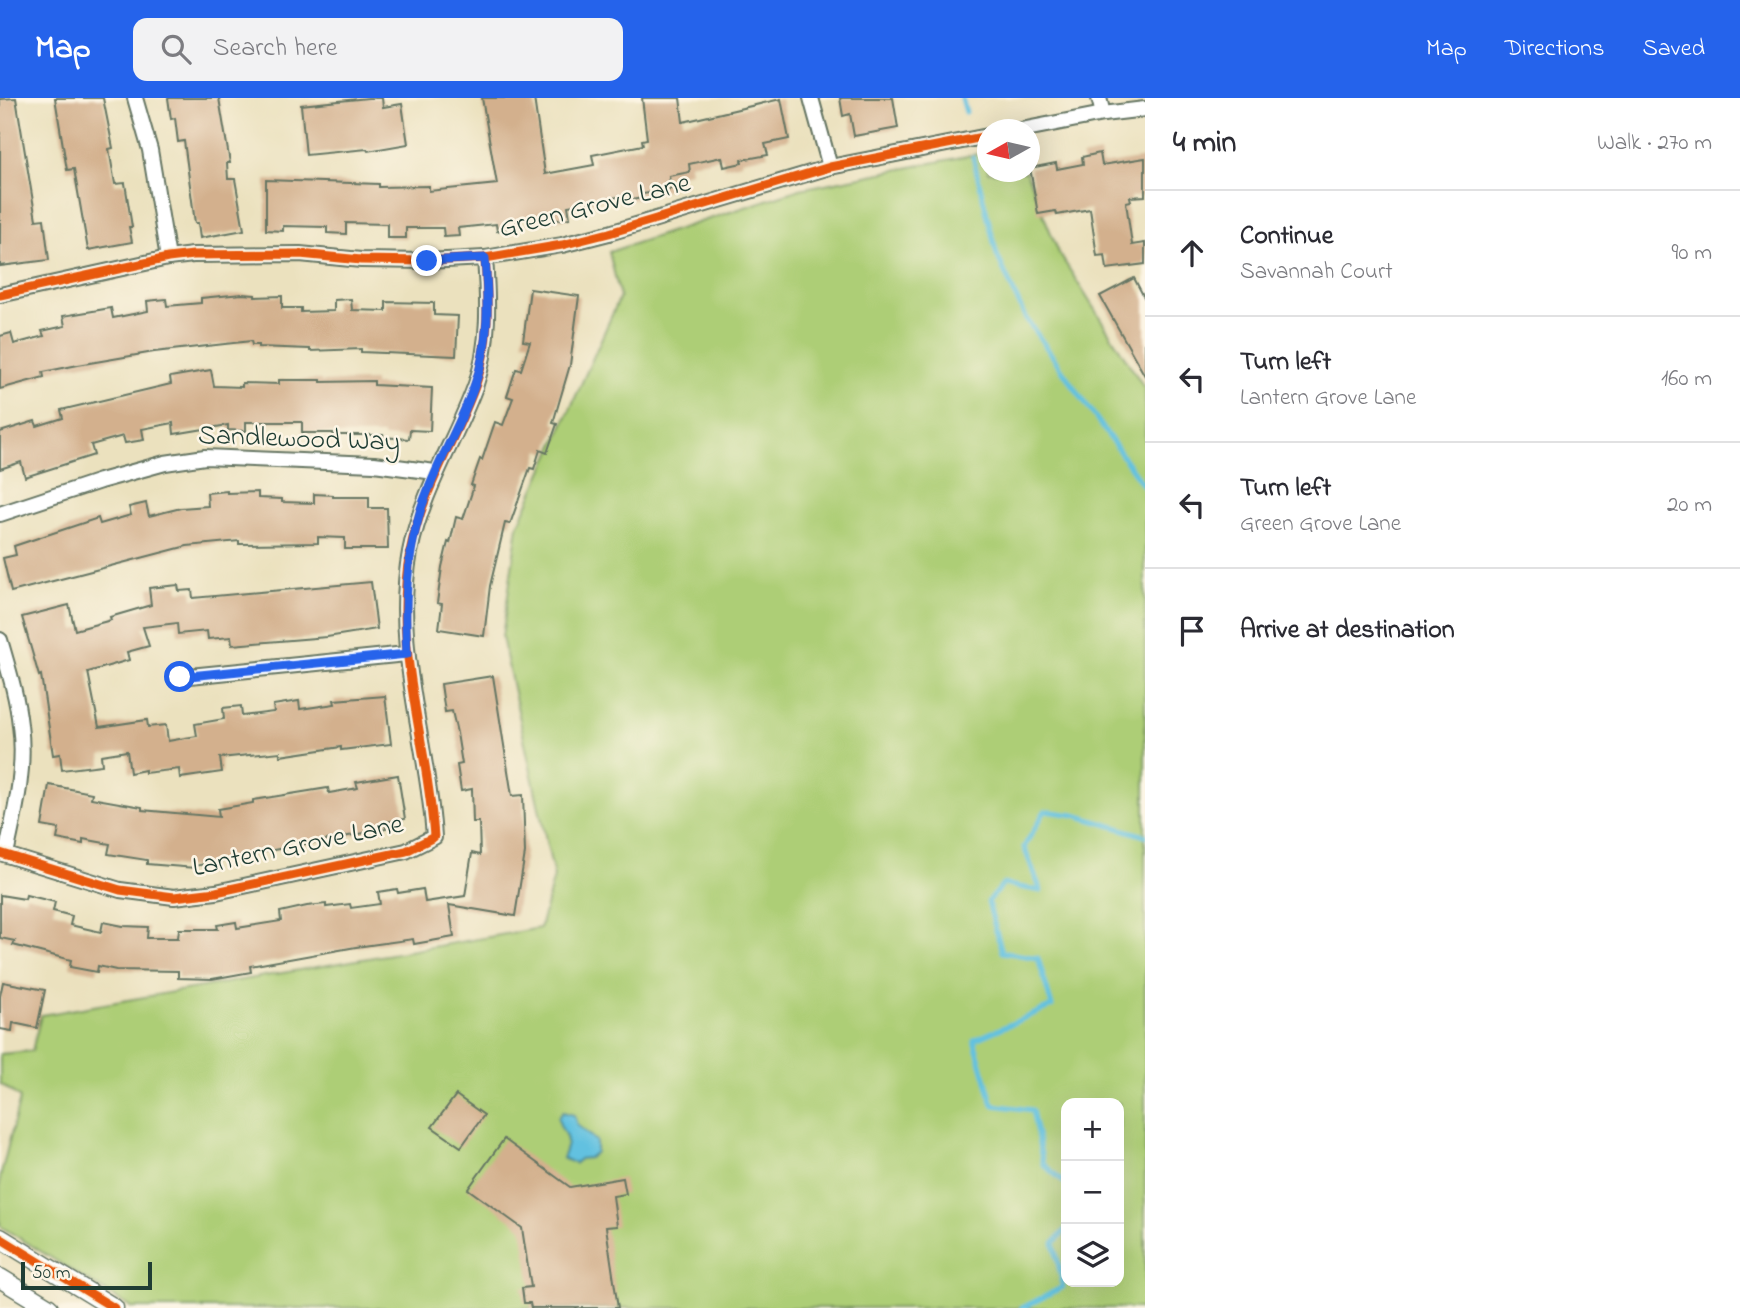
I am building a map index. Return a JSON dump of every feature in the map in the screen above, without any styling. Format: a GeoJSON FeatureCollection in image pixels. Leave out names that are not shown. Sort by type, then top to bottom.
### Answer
{"type":"FeatureCollection","features":[{"type":"Feature","properties":{"kind":"street"},"geometry":{"type":"LineString","coordinates":[[135,98],[150,150],[168,258]]}},
{"type":"Feature","properties":{"kind":"street"},"geometry":{"type":"LineString","coordinates":[[811,98],[830,167]]}},
{"type":"Feature","properties":{"kind":"street"},"geometry":{"type":"LineString","coordinates":[[1099,98],[1103,114]]}},
{"type":"Feature","properties":{"kind":"street"},"geometry":{"type":"LineString","coordinates":[[1040,126],[1145,109]]}},
{"type":"Feature","properties":{"kind":"street","name":"Green Grove Lane"},"geometry":{"type":"LineString","coordinates":[[0,295],[192,255],[300,254],[427,261],[485,258],[598,236],[830,167],[977,138]]}},
{"type":"Feature","properties":{"kind":"street","name":"Lantern Grove Lane"},"geometry":{"type":"LineString","coordinates":[[3,853],[120,890],[174,897],[216,892],[406,852],[434,837],[431,795],[407,654],[404,599],[410,552],[421,510],[435,472],[476,384],[487,337],[485,258]]}},
{"type":"Feature","properties":{"kind":"street","name":"Sandlewood Way"},"geometry":{"type":"LineString","coordinates":[[0,514],[165,463],[205,457],[374,464],[435,472]]}},
{"type":"Feature","properties":{"kind":"street"},"geometry":{"type":"LineString","coordinates":[[0,640],[12,680],[21,726],[21,766],[16,806],[3,853]]}},
{"type":"Feature","properties":{"kind":"street"},"geometry":{"type":"LineString","coordinates":[[180,677],[407,654]]}},
{"type":"Feature","properties":{"kind":"street"},"geometry":{"type":"LineString","coordinates":[[0,1238],[114,1308]]}},
{"type":"Feature","properties":{"kind":"street"},"geometry":{"type":"LineString","coordinates":[[0,1278],[49,1308]]}},
{"type":"Feature","properties":{"kind":"green space"},"geometry":{"type":"Polygon","coordinates":[[[977,154],[977,182],[1030,182],[1059,253],[1145,389],[1145,1308],[132,1308],[0,1226],[0,1178],[20,1098],[0,1083],[0,1054],[32,1051],[41,1015],[540,928],[554,877],[502,637],[518,526],[620,297],[609,252],[800,189],[977,154]]]}},
{"type":"Feature","properties":{"kind":"water"},"geometry":{"type":"Polygon","coordinates":[[[563,1112],[574,1115],[577,1125],[596,1141],[596,1152],[589,1158],[579,1159],[575,1164],[562,1158],[567,1139],[558,1117],[563,1112]]]}},
{"type":"Feature","properties":{"kind":"building"},"geometry":{"type":"Polygon","coordinates":[[[16,98],[36,220],[44,219],[49,260],[0,266],[0,99],[16,98]]]}},
{"type":"Feature","properties":{"kind":"building"},"geometry":{"type":"Polygon","coordinates":[[[55,98],[103,98],[113,148],[109,149],[115,184],[125,183],[132,242],[88,250],[74,169],[67,170],[55,98]]]}},
{"type":"Feature","properties":{"kind":"building"},"geometry":{"type":"Polygon","coordinates":[[[168,98],[219,98],[230,163],[227,163],[228,179],[235,179],[244,230],[200,238],[198,223],[195,223],[184,141],[178,142],[175,118],[171,119],[168,98]]]}},
{"type":"Feature","properties":{"kind":"building"},"geometry":{"type":"Polygon","coordinates":[[[382,98],[383,107],[402,104],[408,144],[368,151],[306,155],[301,105],[382,98]]]}},
{"type":"Feature","properties":{"kind":"building"},"geometry":{"type":"Polygon","coordinates":[[[482,98],[534,98],[545,174],[594,165],[592,155],[643,145],[642,140],[647,139],[642,98],[680,98],[683,122],[781,99],[789,139],[765,144],[768,155],[741,160],[742,163],[724,167],[722,157],[689,164],[690,172],[669,176],[671,189],[643,194],[643,198],[625,201],[624,196],[568,206],[570,218],[551,221],[550,215],[514,220],[515,228],[497,231],[496,224],[458,228],[459,236],[444,237],[443,228],[406,228],[406,238],[387,238],[387,224],[346,223],[346,234],[327,233],[327,227],[283,226],[283,231],[266,230],[266,180],[379,184],[379,187],[429,186],[429,191],[497,184],[482,98]]]}},
{"type":"Feature","properties":{"kind":"building"},"geometry":{"type":"Polygon","coordinates":[[[840,98],[893,98],[898,128],[854,136],[850,114],[843,116],[840,98]]]}},
{"type":"Feature","properties":{"kind":"building"},"geometry":{"type":"Polygon","coordinates":[[[1100,153],[1102,165],[1145,158],[1145,196],[1130,197],[1131,201],[1126,202],[1132,245],[1145,243],[1145,264],[1107,269],[1105,255],[1097,256],[1090,209],[1057,215],[1056,211],[1038,214],[1032,182],[1040,182],[1040,166],[1056,163],[1057,169],[1083,164],[1082,157],[1100,153]]]}},
{"type":"Feature","properties":{"kind":"building"},"geometry":{"type":"Polygon","coordinates":[[[1134,278],[1145,299],[1145,376],[1100,296],[1134,278]]]}},
{"type":"Feature","properties":{"kind":"building"},"geometry":{"type":"Polygon","coordinates":[[[530,289],[579,296],[570,365],[553,423],[557,424],[547,453],[540,450],[534,469],[530,468],[510,524],[505,523],[490,586],[484,636],[439,629],[442,604],[437,603],[448,542],[450,543],[456,517],[463,519],[474,486],[471,485],[495,422],[503,425],[513,398],[507,396],[516,369],[521,370],[530,342],[523,341],[530,289]]]}},
{"type":"Feature","properties":{"kind":"building"},"geometry":{"type":"Polygon","coordinates":[[[242,294],[255,297],[282,296],[282,308],[301,308],[301,312],[334,311],[334,300],[351,299],[352,310],[386,311],[386,302],[434,303],[434,315],[458,316],[456,356],[361,352],[361,349],[310,351],[258,347],[252,345],[251,341],[154,352],[78,365],[43,372],[44,377],[0,389],[0,336],[11,333],[14,344],[44,336],[42,331],[65,326],[63,316],[111,308],[113,318],[148,311],[147,301],[166,299],[167,306],[201,303],[201,298],[242,294]]]}},
{"type":"Feature","properties":{"kind":"building"},"geometry":{"type":"Polygon","coordinates":[[[211,370],[214,386],[242,387],[242,383],[279,384],[279,380],[321,380],[374,381],[374,385],[432,388],[430,431],[410,430],[409,439],[382,437],[383,435],[302,433],[302,422],[246,422],[246,431],[228,430],[228,425],[174,434],[173,423],[142,429],[144,440],[125,443],[123,436],[91,445],[94,455],[25,477],[21,462],[0,469],[0,432],[35,421],[37,426],[63,418],[61,410],[171,384],[170,377],[211,370]]]}},
{"type":"Feature","properties":{"kind":"building"},"geometry":{"type":"Polygon","coordinates":[[[258,492],[258,498],[282,499],[282,502],[314,503],[314,494],[369,497],[369,508],[387,508],[388,549],[345,549],[345,538],[318,537],[318,543],[239,544],[239,541],[187,546],[11,592],[3,558],[16,555],[14,546],[98,518],[100,524],[131,515],[129,507],[146,503],[149,516],[181,508],[208,506],[207,493],[258,492]]]}},
{"type":"Feature","properties":{"kind":"building"},"geometry":{"type":"Polygon","coordinates":[[[371,582],[377,629],[327,637],[232,645],[231,637],[208,639],[207,631],[178,634],[177,623],[143,627],[149,646],[127,652],[129,660],[88,672],[99,727],[147,720],[148,727],[166,725],[168,741],[197,736],[195,724],[224,719],[223,708],[241,706],[242,716],[274,712],[273,705],[299,701],[300,709],[335,704],[334,700],[385,696],[391,744],[341,750],[341,747],[280,756],[280,752],[220,758],[222,772],[180,778],[179,769],[130,773],[127,751],[101,755],[102,765],[62,770],[60,754],[53,755],[41,675],[39,676],[22,617],[69,605],[75,630],[151,605],[149,588],[178,585],[179,591],[192,590],[193,598],[371,582]]]}},
{"type":"Feature","properties":{"kind":"building"},"geometry":{"type":"Polygon","coordinates":[[[493,676],[512,796],[523,795],[525,853],[515,916],[449,905],[454,937],[414,944],[413,939],[356,947],[250,966],[251,972],[212,979],[178,978],[178,971],[116,970],[98,966],[97,972],[70,967],[71,960],[13,945],[15,941],[0,938],[0,895],[25,899],[26,895],[55,902],[53,911],[72,916],[70,925],[101,932],[103,922],[148,927],[147,938],[178,938],[179,929],[218,929],[217,925],[236,922],[237,928],[281,921],[280,912],[307,906],[350,904],[351,908],[380,904],[378,892],[397,889],[398,893],[423,889],[425,902],[465,896],[472,853],[480,855],[479,822],[473,822],[472,789],[461,791],[457,765],[462,764],[457,733],[452,711],[445,712],[441,684],[493,676]]]}},
{"type":"Feature","properties":{"kind":"building"},"geometry":{"type":"Polygon","coordinates":[[[398,775],[405,819],[385,822],[386,829],[252,854],[195,868],[147,864],[147,860],[108,854],[110,844],[83,839],[83,844],[57,839],[59,829],[42,826],[49,785],[92,793],[91,798],[142,807],[142,810],[219,817],[218,809],[253,803],[253,800],[328,788],[329,793],[358,788],[356,782],[398,775]]]}},
{"type":"Feature","properties":{"kind":"building"},"geometry":{"type":"Polygon","coordinates":[[[3,982],[45,990],[37,1028],[13,1023],[12,1031],[0,1029],[0,996],[3,982]]]}},
{"type":"Feature","properties":{"kind":"building"},"geometry":{"type":"Polygon","coordinates":[[[456,1095],[484,1115],[461,1147],[432,1127],[456,1095]]]}},
{"type":"Feature","properties":{"kind":"building"},"geometry":{"type":"Polygon","coordinates":[[[504,1139],[570,1187],[623,1178],[626,1194],[613,1196],[617,1226],[606,1227],[618,1308],[531,1308],[530,1303],[524,1303],[522,1288],[531,1287],[522,1228],[468,1189],[504,1139]]]}},
{"type":"Feature","properties":{"kind":"waterway"},"geometry":{"type":"LineString","coordinates":[[962,98],[966,112]]}},
{"type":"Feature","properties":{"kind":"waterway"},"geometry":{"type":"LineString","coordinates":[[973,157],[997,255],[1025,317],[1145,488]]}},
{"type":"Feature","properties":{"kind":"waterway"},"geometry":{"type":"LineString","coordinates":[[1061,1180],[1043,1164],[1032,1110],[993,1105],[974,1040],[1052,1006],[1038,958],[1002,952],[988,902],[1003,884],[1041,891],[1024,847],[1045,811],[1075,815],[1145,836]]}},
{"type":"Feature","properties":{"kind":"waterway"},"geometry":{"type":"LineString","coordinates":[[1061,1235],[1054,1243],[1061,1277]]}},
{"type":"Feature","properties":{"kind":"waterway"},"geometry":{"type":"LineString","coordinates":[[1022,1308],[1063,1287]]}},
{"type":"Feature","properties":{"kind":"cycle path"},"geometry":{"type":"LineString","coordinates":[[0,295],[168,258],[193,255],[300,254],[361,260],[427,261],[485,258],[562,245],[609,233],[830,167],[977,138]]}},
{"type":"Feature","properties":{"kind":"cycle path"},"geometry":{"type":"LineString","coordinates":[[0,853],[120,890],[174,897],[216,892],[406,851],[434,837],[431,801],[408,659],[406,588],[410,552],[422,508],[481,369],[487,321],[485,258]]}},
{"type":"Feature","properties":{"kind":"cycle path"},"geometry":{"type":"LineString","coordinates":[[0,1238],[114,1308]]}},
{"type":"Feature","properties":{"kind":"route"},"geometry":{"type":"LineString","coordinates":[[180,677],[407,654],[404,599],[410,552],[435,472],[476,384],[487,337],[485,258],[427,261]]}}]}
